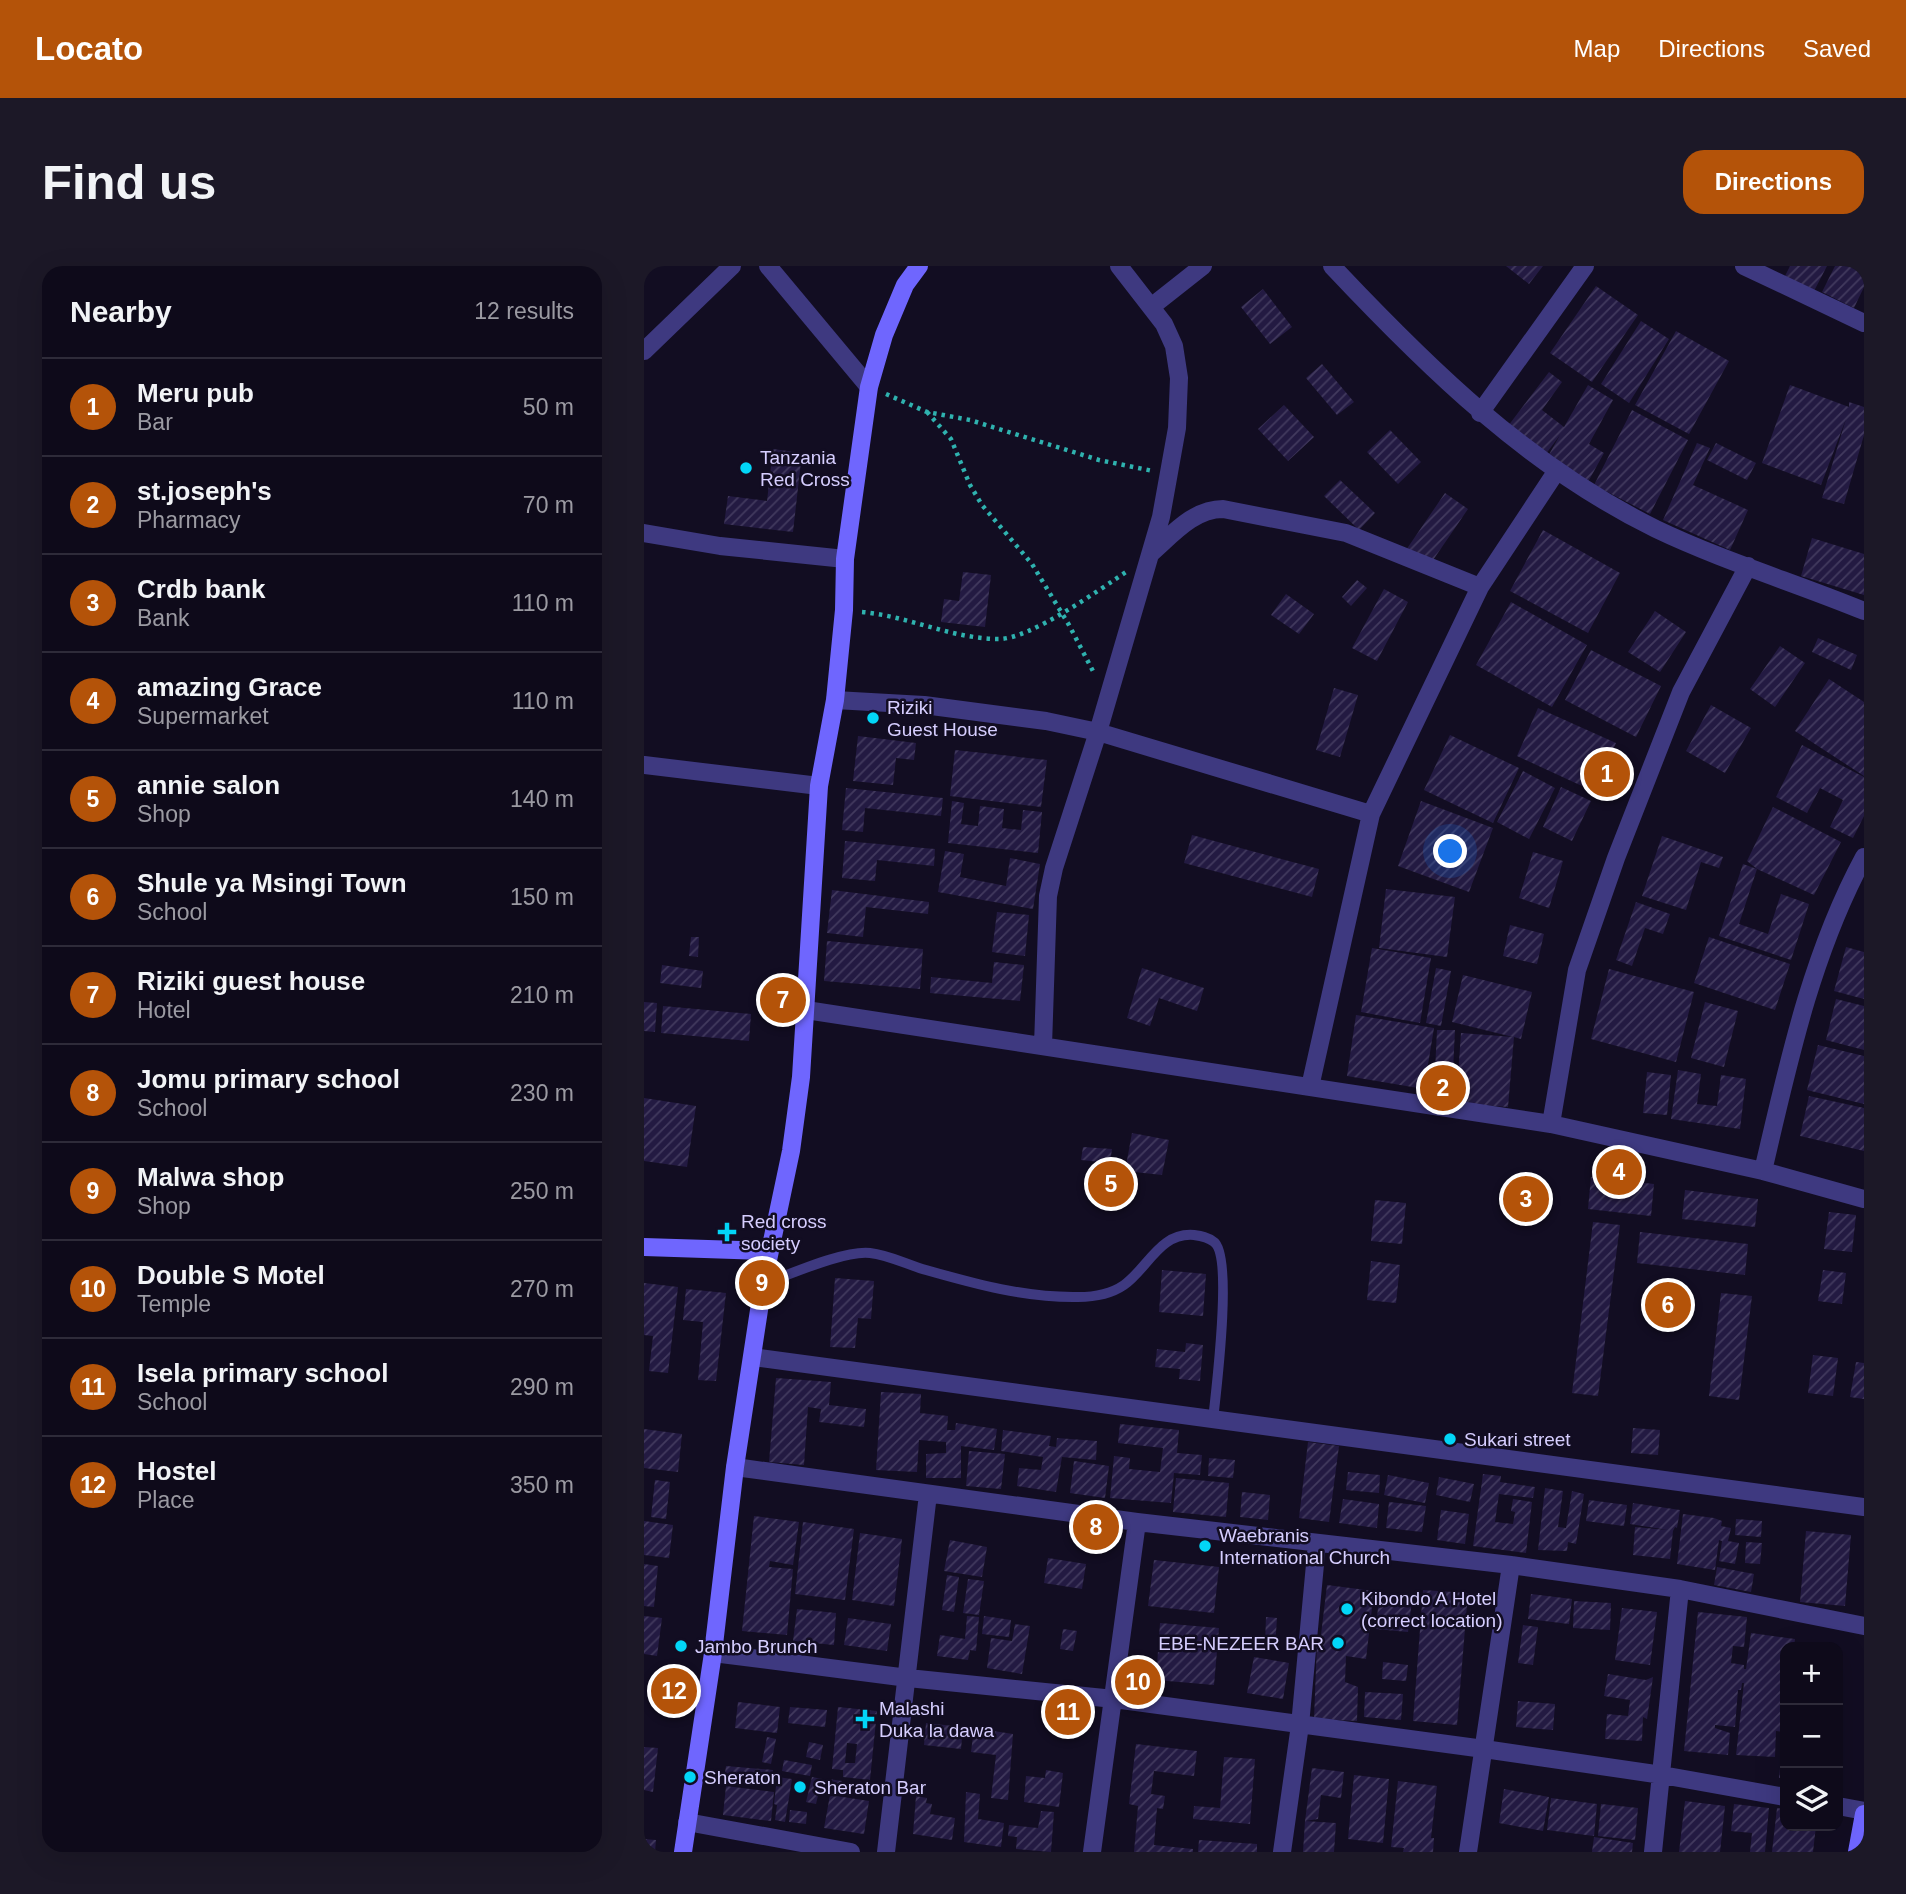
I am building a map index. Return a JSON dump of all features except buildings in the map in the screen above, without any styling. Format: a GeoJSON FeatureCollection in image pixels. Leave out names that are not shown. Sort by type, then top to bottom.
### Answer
{"type":"FeatureCollection","features":[{"type":"Feature","properties":{"kind":"street"},"geometry":{"type":"LineString","coordinates":[[644,351],[732,266]]}},
{"type":"Feature","properties":{"kind":"street"},"geometry":{"type":"LineString","coordinates":[[768,266],[869,387]]}},
{"type":"Feature","properties":{"kind":"street"},"geometry":{"type":"LineString","coordinates":[[683,1852],[713,1653],[735,1467],[768,1251],[791,1151],[801,1077],[819,786],[835,700],[844,610],[845,559],[869,387],[889,323],[905,285],[919,266]]}},
{"type":"Feature","properties":{"kind":"street"},"geometry":{"type":"LineString","coordinates":[[1043,1046],[1048,896],[1161,517],[1177,428],[1179,378],[1174,346],[1164,324],[1119,266]]}},
{"type":"Feature","properties":{"kind":"street"},"geometry":{"type":"LineString","coordinates":[[1151,307],[1203,266]]}},
{"type":"Feature","properties":{"kind":"street"},"geometry":{"type":"LineString","coordinates":[[1332,266],[1394,332],[1480,413],[1556,472],[1656,529],[1864,611]]}},
{"type":"Feature","properties":{"kind":"street"},"geometry":{"type":"LineString","coordinates":[[1480,413],[1585,266]]}},
{"type":"Feature","properties":{"kind":"street"},"geometry":{"type":"LineString","coordinates":[[1744,266],[1864,323]]}},
{"type":"Feature","properties":{"kind":"street"},"geometry":{"type":"LineString","coordinates":[[1310,1087],[1371,814],[1480,587],[1556,472]]}},
{"type":"Feature","properties":{"kind":"street"},"geometry":{"type":"LineString","coordinates":[[1148,557],[1184,524],[1205,510],[1223,509],[1346,533],[1480,587]]}},
{"type":"Feature","properties":{"kind":"street"},"geometry":{"type":"LineString","coordinates":[[644,533],[720,547],[845,559]]}},
{"type":"Feature","properties":{"kind":"street"},"geometry":{"type":"LineString","coordinates":[[1551,1124],[1577,970],[1681,692],[1748,566]]}},
{"type":"Feature","properties":{"kind":"street"},"geometry":{"type":"LineString","coordinates":[[835,700],[949,708],[1046,721],[1098,732],[1371,814]]}},
{"type":"Feature","properties":{"kind":"street"},"geometry":{"type":"LineString","coordinates":[[644,765],[819,786]]}},
{"type":"Feature","properties":{"kind":"street"},"geometry":{"type":"LineString","coordinates":[[1763,1171],[1793,1038],[1818,962],[1864,857]]}},
{"type":"Feature","properties":{"kind":"street"},"geometry":{"type":"LineString","coordinates":[[806,1010],[1551,1124],[1763,1171],[1864,1199]]}},
{"type":"Feature","properties":{"kind":"street"},"geometry":{"type":"LineString","coordinates":[[644,1247],[768,1251]]}},
{"type":"Feature","properties":{"kind":"street"},"geometry":{"type":"LineString","coordinates":[[753,1357],[1864,1507]]}},
{"type":"Feature","properties":{"kind":"street"},"geometry":{"type":"LineString","coordinates":[[735,1467],[1137,1522],[1511,1565],[1680,1589],[1864,1626]]}},
{"type":"Feature","properties":{"kind":"street"},"geometry":{"type":"LineString","coordinates":[[886,1852],[928,1494]]}},
{"type":"Feature","properties":{"kind":"street"},"geometry":{"type":"LineString","coordinates":[[1092,1852],[1137,1522]]}},
{"type":"Feature","properties":{"kind":"street"},"geometry":{"type":"LineString","coordinates":[[1282,1852],[1300,1725],[1317,1543]]}},
{"type":"Feature","properties":{"kind":"street"},"geometry":{"type":"LineString","coordinates":[[1468,1852],[1511,1565]]}},
{"type":"Feature","properties":{"kind":"street"},"geometry":{"type":"LineString","coordinates":[[1653,1852],[1680,1589]]}},
{"type":"Feature","properties":{"kind":"street"},"geometry":{"type":"LineString","coordinates":[[713,1653],[908,1678],[1114,1699],[1485,1749],[1662,1775],[1780,1796]]}},
{"type":"Feature","properties":{"kind":"street"},"geometry":{"type":"LineString","coordinates":[[1843,1807],[1864,1812],[1857,1852]]}},
{"type":"Feature","properties":{"kind":"street"},"geometry":{"type":"LineString","coordinates":[[687,1822],[852,1852]]}},
{"type":"Feature","properties":{"kind":"lane"},"geometry":{"type":"LineString","coordinates":[[763,1284],[836,1259],[870,1253],[975,1283],[1044,1297],[1082,1297],[1107,1293],[1126,1284],[1159,1248],[1174,1236],[1202,1236],[1215,1242],[1223,1258],[1221,1345],[1213,1420]]}},
{"type":"Feature","properties":{"kind":"path"},"geometry":{"type":"LineString","coordinates":[[869,387],[927,412],[970,420],[1099,460],[1170,474]]}},
{"type":"Feature","properties":{"kind":"path"},"geometry":{"type":"LineString","coordinates":[[927,412],[951,439],[970,485],[982,505],[1032,564],[1062,614],[1107,700]]}},
{"type":"Feature","properties":{"kind":"path"},"geometry":{"type":"LineString","coordinates":[[844,610],[884,614],[974,637],[1001,639],[1062,614],[1148,557]]}},
{"type":"Feature","properties":{"kind":"place","name":"Tanzania Red Cross"},"geometry":{"type":"Point","coordinates":[746,468]}},
{"type":"Feature","properties":{"kind":"place","name":"Riziki Guest House"},"geometry":{"type":"Point","coordinates":[873,718]}},
{"type":"Feature","properties":{"kind":"place","name":"Meru pub"},"geometry":{"type":"Point","coordinates":[1607,774]}},
{"type":"Feature","properties":{"kind":"place","name":"Riziki guest house"},"geometry":{"type":"Point","coordinates":[783,1000]}},
{"type":"Feature","properties":{"kind":"place","name":"st.joseph's"},"geometry":{"type":"Point","coordinates":[1443,1088]}},
{"type":"Feature","properties":{"kind":"place","name":"amazing Grace"},"geometry":{"type":"Point","coordinates":[1619,1172]}},
{"type":"Feature","properties":{"kind":"place","name":"annie salon"},"geometry":{"type":"Point","coordinates":[1111,1184]}},
{"type":"Feature","properties":{"kind":"place","name":"Crdb bank"},"geometry":{"type":"Point","coordinates":[1526,1199]}},
{"type":"Feature","properties":{"kind":"place","name":"Red cross society"},"geometry":{"type":"Point","coordinates":[727,1232]}},
{"type":"Feature","properties":{"kind":"place","name":"Malwa shop"},"geometry":{"type":"Point","coordinates":[762,1283]}},
{"type":"Feature","properties":{"kind":"place","name":"Shule ya Msingi Town"},"geometry":{"type":"Point","coordinates":[1668,1305]}},
{"type":"Feature","properties":{"kind":"place","name":"Sukari street"},"geometry":{"type":"Point","coordinates":[1450,1439]}},
{"type":"Feature","properties":{"kind":"place","name":"Jomu primary school"},"geometry":{"type":"Point","coordinates":[1096,1527]}},
{"type":"Feature","properties":{"kind":"place","name":"Waebranis International Church"},"geometry":{"type":"Point","coordinates":[1205,1546]}},
{"type":"Feature","properties":{"kind":"place","name":"Kibondo A Hotel (correct location)"},"geometry":{"type":"Point","coordinates":[1347,1609]}},
{"type":"Feature","properties":{"kind":"place","name":"EBE-NEZEER BAR"},"geometry":{"type":"Point","coordinates":[1338,1643]}},
{"type":"Feature","properties":{"kind":"place","name":"Jambo Brunch"},"geometry":{"type":"Point","coordinates":[681,1646]}},
{"type":"Feature","properties":{"kind":"place","name":"Double S Motel"},"geometry":{"type":"Point","coordinates":[1138,1682]}},
{"type":"Feature","properties":{"kind":"place","name":"Hostel"},"geometry":{"type":"Point","coordinates":[674,1691]}},
{"type":"Feature","properties":{"kind":"place","name":"Isela primary school"},"geometry":{"type":"Point","coordinates":[1068,1712]}},
{"type":"Feature","properties":{"kind":"place","name":"Malashi Duka la dawa"},"geometry":{"type":"Point","coordinates":[865,1719]}},
{"type":"Feature","properties":{"kind":"place","name":"Sheraton"},"geometry":{"type":"Point","coordinates":[690,1777]}},
{"type":"Feature","properties":{"kind":"place","name":"Sheraton Bar"},"geometry":{"type":"Point","coordinates":[800,1787]}}]}
